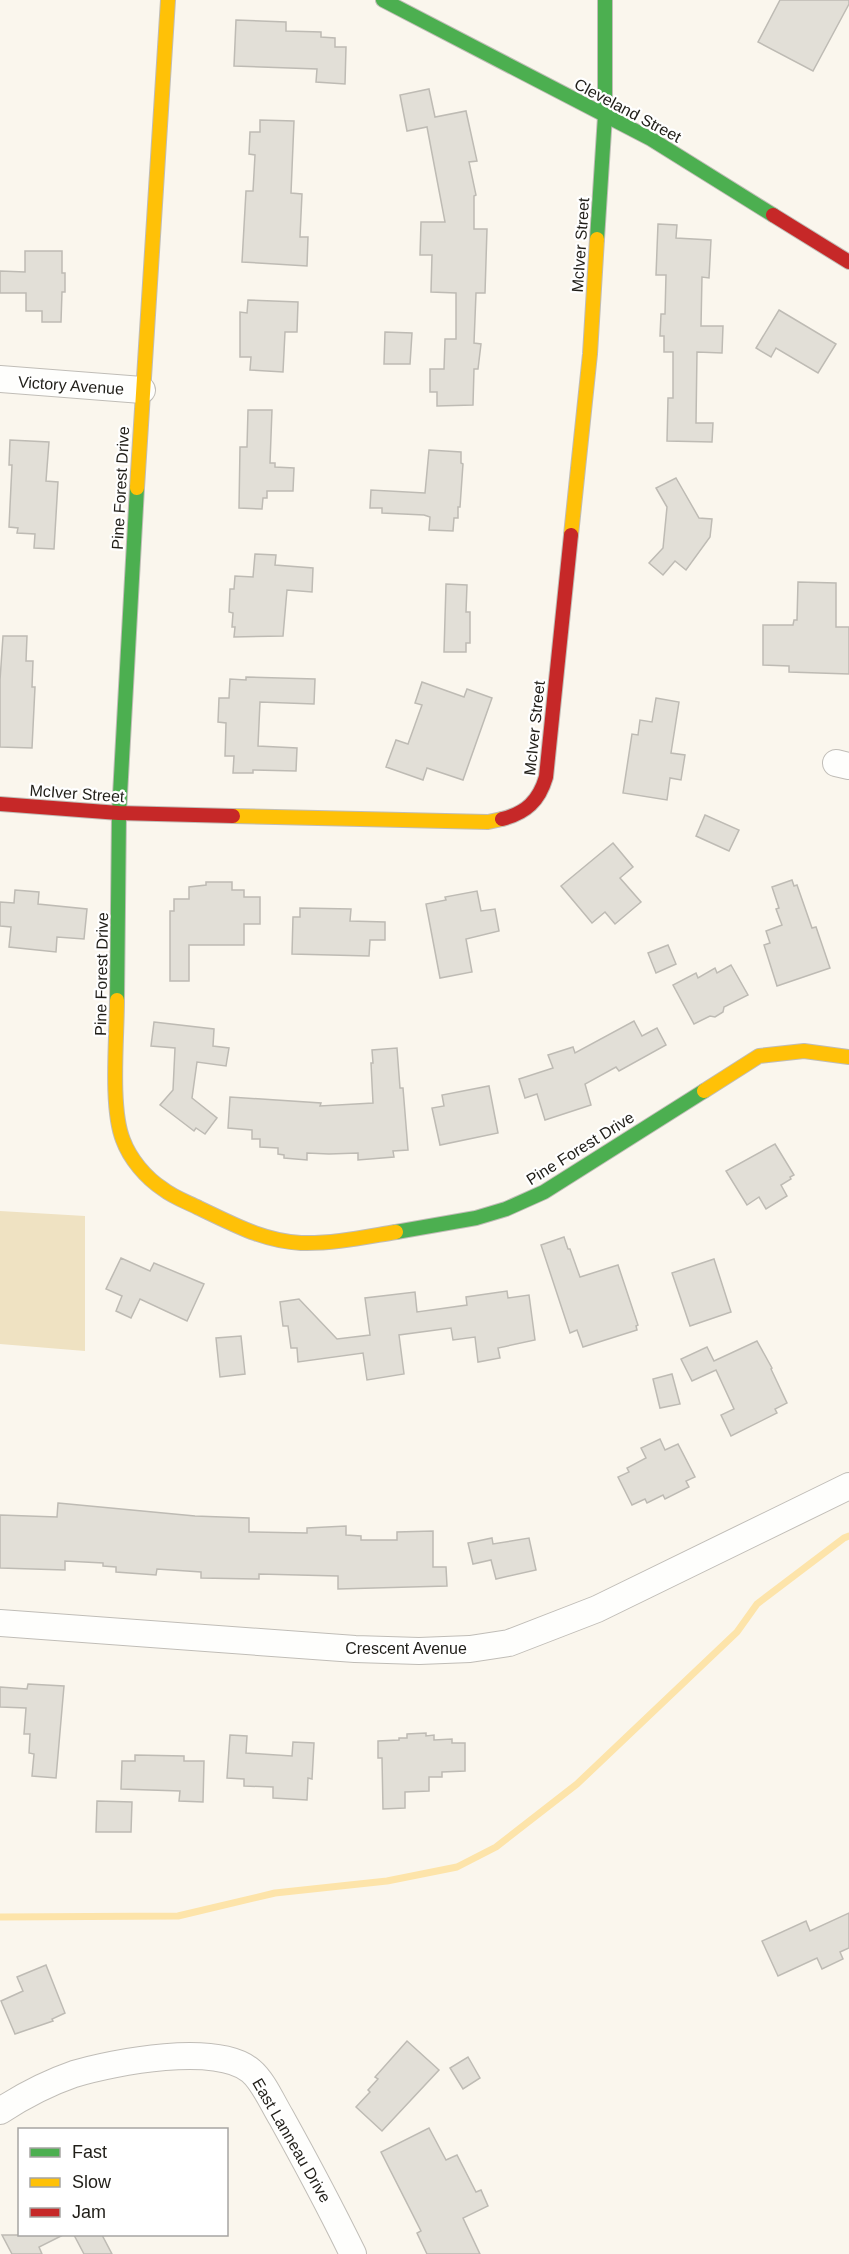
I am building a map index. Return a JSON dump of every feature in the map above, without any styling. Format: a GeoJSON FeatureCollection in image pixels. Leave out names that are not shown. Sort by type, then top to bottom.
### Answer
{"type":"FeatureCollection","features":[{"type":"Feature","properties":{"kind":"street","name":"Pine Forest Drive"},"geometry":{"type":"LineString","coordinates":[[168,0],[142,390],[119,813],[116,1085],[118,1125],[123,1142],[135,1163],[162,1189],[250,1233],[272,1240],[303,1243],[341,1241],[476,1218],[506,1209],[544,1192],[759,1056],[800,1050],[823,1050],[849,1056]]}},
{"type":"Feature","properties":{"kind":"street","name":"Cleveland Street"},"geometry":{"type":"LineString","coordinates":[[383,0],[651,139],[849,262]]}},
{"type":"Feature","properties":{"kind":"street","name":"McIver Street"},"geometry":{"type":"LineString","coordinates":[[0,804],[119,813],[488,822],[515,817],[531,806],[542,793],[590,354],[605,116],[605,0]]}},
{"type":"Feature","properties":{"kind":"street","name":"Victory Avenue"},"geometry":{"type":"LineString","coordinates":[[0,379],[142,390]]}},
{"type":"Feature","properties":{"kind":"street","name":"Crescent Avenue"},"geometry":{"type":"LineString","coordinates":[[0,1623],[366,1649],[420,1651],[471,1649],[509,1643],[538,1634],[597,1609],[849,1486]]}},
{"type":"Feature","properties":{"kind":"street","name":"East Lanneau Drive"},"geometry":{"type":"LineString","coordinates":[[0,2111],[43,2087],[74,2074],[136,2061],[180,2056],[219,2057],[239,2062],[253,2072],[273,2104],[316,2178],[353,2254]]}},
{"type":"Feature","properties":{"kind":"shaded area"},"geometry":{"type":"Polygon","coordinates":[[[0,1211],[85,1216],[85,1351],[0,1344],[0,1211]]]}},
{"type":"Feature","properties":{"kind":"building"},"geometry":{"type":"Polygon","coordinates":[[[780,0],[849,0],[849,4],[813,71],[758,42],[780,0]]]}},
{"type":"Feature","properties":{"kind":"building"},"geometry":{"type":"Polygon","coordinates":[[[236,20],[286,22],[286,31],[321,32],[321,37],[335,38],[335,47],[346,47],[345,84],[316,82],[317,69],[234,66],[236,20]]]}},
{"type":"Feature","properties":{"kind":"building"},"geometry":{"type":"Polygon","coordinates":[[[429,89],[435,117],[466,111],[477,161],[469,162],[476,195],[474,196],[474,229],[487,229],[485,293],[476,293],[474,343],[481,344],[478,369],[474,369],[473,405],[437,406],[437,392],[430,392],[430,369],[444,369],[445,339],[456,339],[456,293],[431,292],[432,255],[420,255],[421,222],[445,222],[427,127],[407,131],[400,95],[429,89]]]}},
{"type":"Feature","properties":{"kind":"building"},"geometry":{"type":"Polygon","coordinates":[[[260,120],[294,121],[291,193],[302,194],[300,237],[308,237],[307,266],[242,262],[246,191],[253,191],[255,155],[249,154],[250,132],[260,132],[260,120]]]}},
{"type":"Feature","properties":{"kind":"building"},"geometry":{"type":"Polygon","coordinates":[[[658,224],[677,225],[676,238],[711,240],[709,278],[702,277],[701,326],[723,326],[722,353],[697,352],[696,423],[713,423],[712,442],[667,441],[668,398],[673,398],[673,352],[664,352],[664,336],[660,336],[661,314],[665,314],[666,275],[656,275],[658,224]]]}},
{"type":"Feature","properties":{"kind":"building"},"geometry":{"type":"Polygon","coordinates":[[[25,251],[62,251],[65,292],[62,292],[61,322],[42,322],[42,311],[26,311],[26,293],[0,293],[0,271],[25,272],[25,251]]]}},
{"type":"Feature","properties":{"kind":"building"},"geometry":{"type":"Polygon","coordinates":[[[248,300],[298,302],[297,332],[285,332],[283,372],[250,370],[251,357],[240,357],[240,312],[247,313],[248,300]]]}},
{"type":"Feature","properties":{"kind":"building"},"geometry":{"type":"Polygon","coordinates":[[[779,310],[836,344],[818,373],[776,348],[771,357],[756,348],[779,310]]]}},
{"type":"Feature","properties":{"kind":"building"},"geometry":{"type":"Polygon","coordinates":[[[385,332],[412,333],[410,364],[384,364],[385,332]]]}},
{"type":"Feature","properties":{"kind":"building"},"geometry":{"type":"Polygon","coordinates":[[[248,410],[272,410],[270,463],[275,463],[275,467],[294,468],[293,491],[267,491],[267,498],[263,498],[262,509],[239,508],[240,447],[247,447],[248,410]]]}},
{"type":"Feature","properties":{"kind":"building"},"geometry":{"type":"Polygon","coordinates":[[[10,440],[49,442],[46,481],[58,482],[54,549],[34,548],[35,534],[17,533],[18,528],[9,527],[12,465],[9,465],[10,440]]]}},
{"type":"Feature","properties":{"kind":"building"},"geometry":{"type":"Polygon","coordinates":[[[429,450],[461,452],[461,463],[463,464],[460,507],[458,507],[458,518],[454,518],[453,531],[429,530],[430,517],[424,515],[382,513],[382,508],[370,508],[371,490],[425,493],[429,450]]]}},
{"type":"Feature","properties":{"kind":"building"},"geometry":{"type":"Polygon","coordinates":[[[676,478],[699,518],[712,519],[710,537],[686,570],[675,561],[663,575],[649,563],[663,548],[667,507],[656,488],[676,478]]]}},
{"type":"Feature","properties":{"kind":"building"},"geometry":{"type":"Polygon","coordinates":[[[255,554],[276,555],[275,565],[313,568],[312,592],[287,590],[283,636],[234,637],[233,613],[229,612],[230,589],[234,589],[235,576],[253,577],[255,554]]]}},
{"type":"Feature","properties":{"kind":"building"},"geometry":{"type":"Polygon","coordinates":[[[798,582],[836,583],[836,627],[849,627],[849,674],[789,672],[789,666],[763,665],[763,625],[793,625],[794,620],[797,620],[798,582]]]}},
{"type":"Feature","properties":{"kind":"building"},"geometry":{"type":"Polygon","coordinates":[[[446,584],[467,585],[466,612],[470,612],[470,643],[466,643],[466,652],[444,652],[446,584]]]}},
{"type":"Feature","properties":{"kind":"building"},"geometry":{"type":"Polygon","coordinates":[[[3,636],[27,636],[26,661],[33,661],[32,687],[35,687],[32,748],[0,747],[0,680],[3,636]]]}},
{"type":"Feature","properties":{"kind":"building"},"geometry":{"type":"Polygon","coordinates":[[[246,677],[315,679],[314,704],[260,702],[258,746],[297,748],[296,771],[253,770],[253,773],[233,773],[234,756],[225,756],[226,723],[218,722],[219,698],[229,698],[230,679],[246,680],[246,677]]]}},
{"type":"Feature","properties":{"kind":"building"},"geometry":{"type":"Polygon","coordinates":[[[422,682],[464,697],[467,689],[492,698],[463,780],[427,768],[423,780],[386,767],[396,740],[408,744],[422,705],[415,703],[422,682]]]}},
{"type":"Feature","properties":{"kind":"building"},"geometry":{"type":"Polygon","coordinates":[[[656,698],[679,702],[671,753],[685,755],[681,780],[670,778],[667,800],[623,793],[632,734],[638,735],[640,720],[652,722],[656,698]]]}},
{"type":"Feature","properties":{"kind":"building"},"geometry":{"type":"Polygon","coordinates":[[[705,815],[739,830],[729,851],[696,836],[705,815]]]}},
{"type":"Feature","properties":{"kind":"building"},"geometry":{"type":"Polygon","coordinates":[[[613,843],[633,867],[620,878],[641,902],[615,924],[605,912],[592,923],[561,886],[613,843]]]}},
{"type":"Feature","properties":{"kind":"building"},"geometry":{"type":"Polygon","coordinates":[[[792,880],[794,886],[797,885],[812,928],[816,927],[830,968],[777,986],[764,945],[770,943],[766,931],[782,925],[772,887],[792,880]]]}},
{"type":"Feature","properties":{"kind":"building"},"geometry":{"type":"Polygon","coordinates":[[[206,882],[232,882],[232,890],[244,890],[244,897],[260,897],[260,924],[244,924],[244,945],[189,945],[189,981],[170,981],[170,911],[174,911],[174,899],[189,899],[189,887],[206,885],[206,882]]]}},
{"type":"Feature","properties":{"kind":"building"},"geometry":{"type":"Polygon","coordinates":[[[15,890],[39,892],[38,904],[87,909],[84,939],[57,937],[56,952],[9,947],[11,927],[0,926],[0,902],[14,903],[15,890]]]}},
{"type":"Feature","properties":{"kind":"building"},"geometry":{"type":"Polygon","coordinates":[[[477,891],[481,911],[495,909],[499,931],[466,939],[472,972],[440,978],[426,904],[446,900],[445,897],[477,891]]]}},
{"type":"Feature","properties":{"kind":"building"},"geometry":{"type":"Polygon","coordinates":[[[300,908],[351,909],[350,921],[385,922],[385,940],[370,940],[369,956],[292,954],[293,917],[300,917],[300,908]]]}},
{"type":"Feature","properties":{"kind":"building"},"geometry":{"type":"Polygon","coordinates":[[[668,945],[676,964],[656,973],[648,953],[668,945]]]}},
{"type":"Feature","properties":{"kind":"building"},"geometry":{"type":"Polygon","coordinates":[[[731,965],[748,995],[724,1007],[723,1012],[715,1017],[710,1016],[694,1024],[673,985],[696,973],[698,978],[715,968],[717,973],[731,965]]]}},
{"type":"Feature","properties":{"kind":"building"},"geometry":{"type":"Polygon","coordinates":[[[634,1021],[642,1036],[657,1028],[666,1045],[619,1071],[616,1067],[585,1084],[591,1105],[545,1120],[537,1094],[525,1098],[519,1079],[553,1068],[548,1055],[573,1047],[575,1053],[634,1021]]]}},
{"type":"Feature","properties":{"kind":"building"},"geometry":{"type":"Polygon","coordinates":[[[154,1022],[214,1029],[213,1046],[229,1048],[226,1066],[197,1062],[192,1098],[217,1118],[205,1134],[196,1128],[194,1131],[160,1105],[173,1090],[175,1048],[151,1046],[154,1022]]]}},
{"type":"Feature","properties":{"kind":"building"},"geometry":{"type":"Polygon","coordinates":[[[397,1048],[408,1150],[393,1151],[394,1157],[358,1160],[358,1153],[307,1153],[307,1160],[284,1158],[284,1155],[278,1154],[278,1148],[260,1147],[260,1139],[252,1139],[252,1130],[228,1128],[230,1097],[321,1103],[320,1106],[373,1103],[372,1050],[397,1048]]]}},
{"type":"Feature","properties":{"kind":"building"},"geometry":{"type":"Polygon","coordinates":[[[489,1086],[498,1133],[440,1145],[432,1108],[444,1106],[442,1095],[489,1086]]]}},
{"type":"Feature","properties":{"kind":"building"},"geometry":{"type":"Polygon","coordinates":[[[775,1144],[794,1175],[781,1185],[787,1196],[766,1209],[759,1197],[747,1205],[726,1171],[775,1144]]]}},
{"type":"Feature","properties":{"kind":"building"},"geometry":{"type":"Polygon","coordinates":[[[564,1237],[580,1277],[618,1265],[638,1325],[637,1330],[583,1347],[577,1330],[570,1333],[541,1245],[564,1237]]]}},
{"type":"Feature","properties":{"kind":"building"},"geometry":{"type":"Polygon","coordinates":[[[121,1258],[150,1271],[154,1263],[204,1284],[187,1321],[140,1299],[131,1318],[116,1311],[122,1296],[106,1289],[121,1258]]]}},
{"type":"Feature","properties":{"kind":"building"},"geometry":{"type":"Polygon","coordinates":[[[714,1259],[731,1312],[690,1326],[672,1273],[714,1259]]]}},
{"type":"Feature","properties":{"kind":"building"},"geometry":{"type":"Polygon","coordinates":[[[507,1291],[508,1298],[529,1295],[535,1340],[498,1348],[500,1358],[478,1362],[475,1337],[453,1340],[451,1328],[399,1335],[404,1374],[367,1380],[363,1353],[298,1362],[297,1348],[291,1348],[288,1326],[283,1326],[280,1302],[299,1299],[337,1339],[370,1335],[365,1298],[415,1292],[417,1312],[467,1305],[466,1297],[507,1291]]]}},
{"type":"Feature","properties":{"kind":"building"},"geometry":{"type":"Polygon","coordinates":[[[241,1336],[245,1374],[220,1377],[216,1338],[241,1336]]]}},
{"type":"Feature","properties":{"kind":"building"},"geometry":{"type":"Polygon","coordinates":[[[757,1341],[787,1403],[775,1409],[777,1413],[731,1436],[721,1415],[734,1409],[716,1370],[692,1381],[681,1359],[707,1347],[714,1361],[757,1341]]]}},
{"type":"Feature","properties":{"kind":"building"},"geometry":{"type":"Polygon","coordinates":[[[672,1374],[680,1404],[660,1408],[653,1379],[672,1374]]]}},
{"type":"Feature","properties":{"kind":"building"},"geometry":{"type":"Polygon","coordinates":[[[660,1439],[665,1450],[678,1444],[695,1477],[686,1481],[689,1487],[665,1499],[663,1495],[647,1503],[645,1499],[632,1505],[618,1477],[629,1472],[627,1468],[646,1458],[641,1448],[660,1439]]]}},
{"type":"Feature","properties":{"kind":"building"},"geometry":{"type":"Polygon","coordinates":[[[58,1503],[195,1516],[249,1518],[249,1532],[307,1533],[307,1528],[346,1526],[346,1535],[361,1536],[361,1540],[397,1540],[397,1532],[433,1531],[433,1567],[446,1567],[447,1586],[338,1589],[338,1576],[259,1574],[259,1579],[201,1578],[201,1572],[157,1569],[156,1575],[116,1572],[116,1567],[103,1566],[103,1563],[65,1561],[65,1570],[0,1568],[0,1515],[57,1517],[58,1503]]]}},
{"type":"Feature","properties":{"kind":"building"},"geometry":{"type":"Polygon","coordinates":[[[492,1538],[493,1544],[529,1538],[536,1570],[496,1579],[491,1560],[473,1564],[468,1543],[492,1538]]]}},
{"type":"Feature","properties":{"kind":"building"},"geometry":{"type":"Polygon","coordinates":[[[28,1684],[64,1686],[56,1778],[32,1776],[34,1754],[29,1753],[30,1734],[24,1734],[26,1708],[0,1707],[0,1687],[27,1689],[28,1684]]]}},
{"type":"Feature","properties":{"kind":"building"},"geometry":{"type":"Polygon","coordinates":[[[426,1733],[426,1736],[434,1735],[434,1740],[452,1739],[452,1743],[465,1743],[465,1771],[442,1772],[442,1777],[429,1777],[429,1791],[405,1792],[405,1808],[383,1809],[382,1758],[378,1758],[378,1741],[399,1740],[399,1738],[407,1738],[407,1734],[426,1733]]]}},
{"type":"Feature","properties":{"kind":"building"},"geometry":{"type":"Polygon","coordinates":[[[230,1735],[247,1736],[246,1753],[292,1756],[293,1742],[314,1743],[312,1779],[308,1778],[307,1800],[273,1798],[273,1787],[244,1786],[244,1779],[227,1778],[230,1735]]]}},
{"type":"Feature","properties":{"kind":"building"},"geometry":{"type":"Polygon","coordinates":[[[135,1755],[184,1756],[184,1761],[204,1761],[203,1802],[179,1801],[180,1791],[121,1789],[122,1761],[135,1761],[135,1755]]]}},
{"type":"Feature","properties":{"kind":"building"},"geometry":{"type":"Polygon","coordinates":[[[97,1801],[132,1802],[131,1832],[96,1832],[97,1801]]]}},
{"type":"Feature","properties":{"kind":"building"},"geometry":{"type":"Polygon","coordinates":[[[849,1913],[849,1948],[840,1952],[843,1959],[822,1969],[817,1958],[778,1976],[762,1941],[806,1921],[810,1931],[849,1913]]]}},
{"type":"Feature","properties":{"kind":"building"},"geometry":{"type":"Polygon","coordinates":[[[46,1965],[65,2013],[52,2019],[53,2021],[15,2034],[1,2001],[23,1991],[17,1977],[46,1965]]]}},
{"type":"Feature","properties":{"kind":"building"},"geometry":{"type":"Polygon","coordinates":[[[407,2041],[439,2070],[382,2131],[356,2107],[370,2092],[368,2090],[378,2079],[375,2077],[407,2041]]]}},
{"type":"Feature","properties":{"kind":"building"},"geometry":{"type":"Polygon","coordinates":[[[468,2057],[480,2078],[463,2089],[450,2068],[468,2057]]]}},
{"type":"Feature","properties":{"kind":"building"},"geometry":{"type":"Polygon","coordinates":[[[429,2128],[446,2160],[457,2155],[476,2192],[481,2190],[488,2206],[463,2218],[480,2254],[427,2254],[417,2233],[421,2231],[381,2152],[429,2128]]]}},
{"type":"Feature","properties":{"kind":"building"},"geometry":{"type":"Polygon","coordinates":[[[2,2235],[61,2236],[39,2247],[42,2254],[12,2254],[2,2235]]]}},
{"type":"Feature","properties":{"kind":"building"},"geometry":{"type":"Polygon","coordinates":[[[75,2236],[103,2236],[112,2254],[84,2254],[75,2236]]]}},
{"type":"Feature","properties":{"kind":"waterway"},"geometry":{"type":"LineString","coordinates":[[0,1917],[178,1916],[275,1893],[387,1881],[457,1867],[496,1847],[577,1784],[737,1632],[757,1604],[849,1536]]}},
{"type":"Feature","properties":{"kind":"traffic: fast"},"geometry":{"type":"LineString","coordinates":[[383,0],[651,139],[773,215]]}},
{"type":"Feature","properties":{"kind":"traffic: fast"},"geometry":{"type":"LineString","coordinates":[[597,239],[605,116],[605,0]]}},
{"type":"Feature","properties":{"kind":"traffic: fast"},"geometry":{"type":"LineString","coordinates":[[117,1000],[119,813],[137,488]]}},
{"type":"Feature","properties":{"kind":"traffic: fast"},"geometry":{"type":"LineString","coordinates":[[396,1232],[476,1218],[506,1209],[544,1192],[704,1091]]}},
{"type":"Feature","properties":{"kind":"traffic: slow"},"geometry":{"type":"LineString","coordinates":[[137,488],[168,0]]}},
{"type":"Feature","properties":{"kind":"traffic: slow"},"geometry":{"type":"LineString","coordinates":[[571,535],[590,354],[597,239]]}},
{"type":"Feature","properties":{"kind":"traffic: slow"},"geometry":{"type":"LineString","coordinates":[[233,816],[488,822],[502,819]]}},
{"type":"Feature","properties":{"kind":"traffic: slow"},"geometry":{"type":"LineString","coordinates":[[117,1000],[115,1091],[119,1126],[123,1140],[139,1168],[157,1185],[176,1197],[236,1226],[287,1242],[349,1240],[396,1232]]}},
{"type":"Feature","properties":{"kind":"traffic: slow"},"geometry":{"type":"LineString","coordinates":[[704,1091],[759,1056],[804,1051],[849,1057]]}},
{"type":"Feature","properties":{"kind":"traffic: jam"},"geometry":{"type":"LineString","coordinates":[[773,215],[849,262]]}},
{"type":"Feature","properties":{"kind":"traffic: jam"},"geometry":{"type":"LineString","coordinates":[[502,819],[530,805],[540,793],[546,777],[571,535]]}},
{"type":"Feature","properties":{"kind":"traffic: jam"},"geometry":{"type":"LineString","coordinates":[[0,804],[119,813],[233,816]]}}]}
